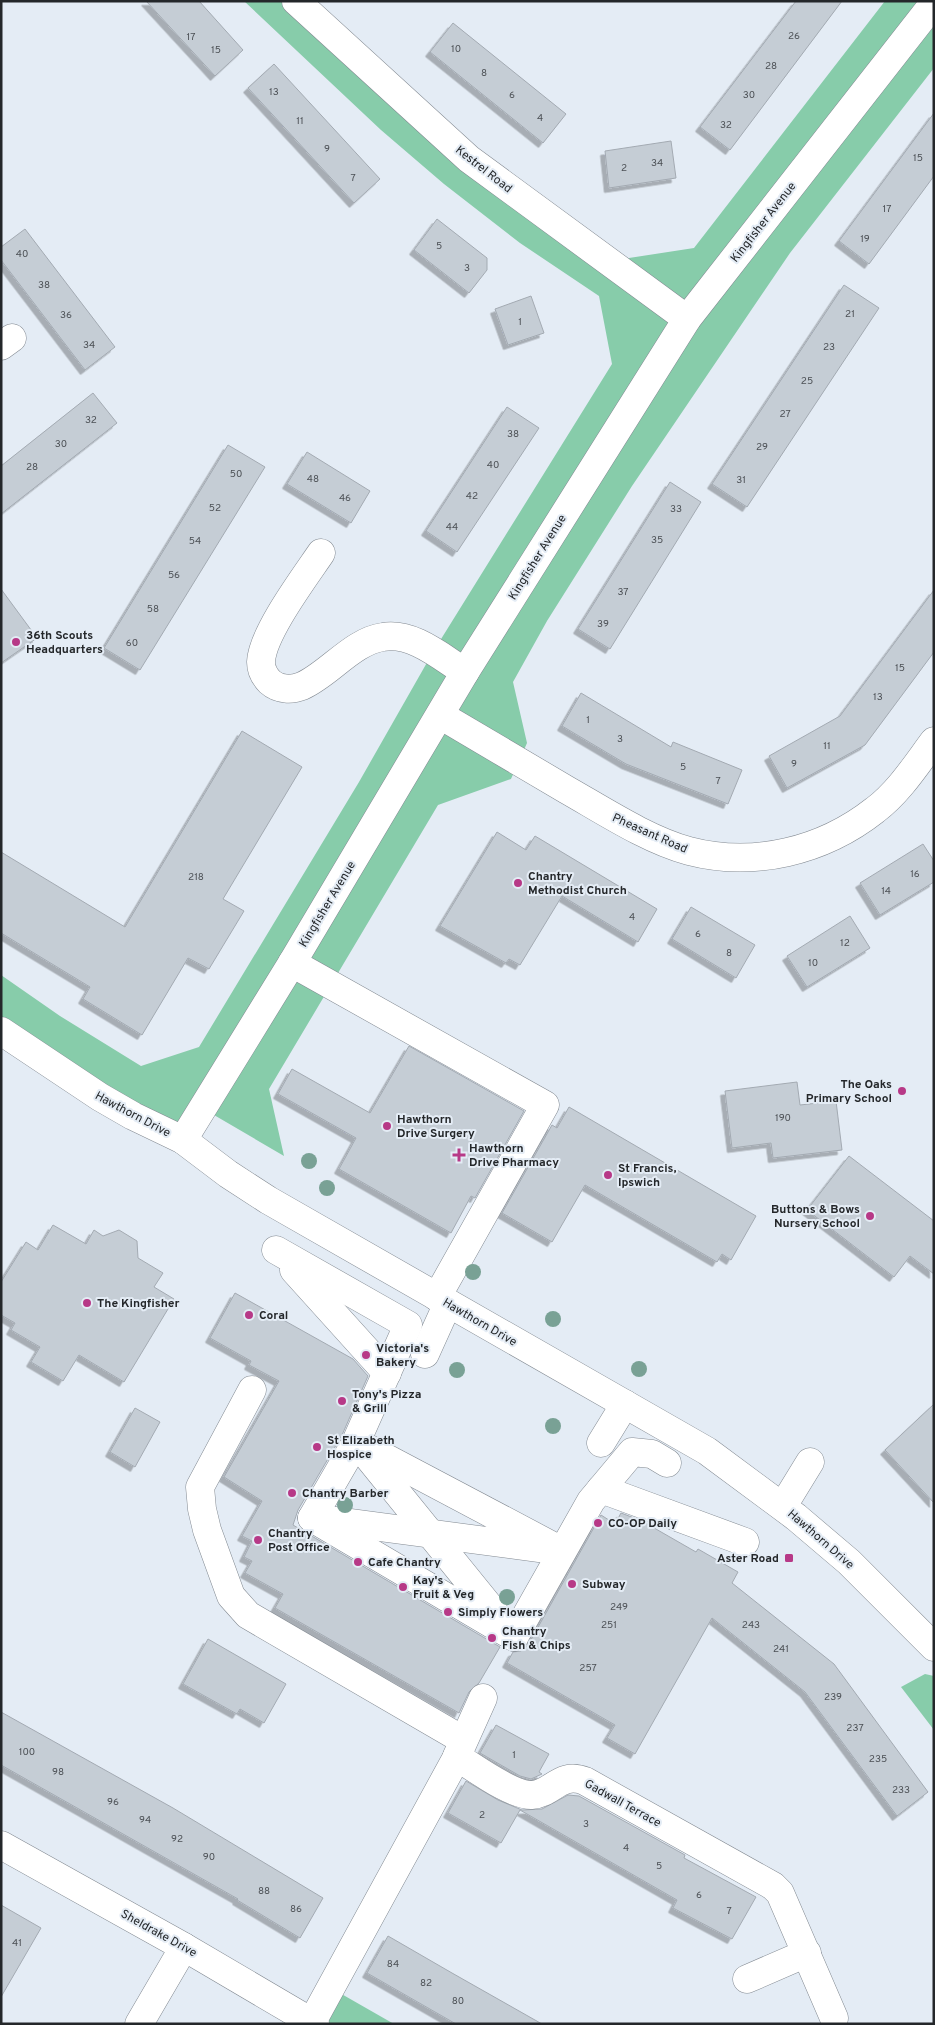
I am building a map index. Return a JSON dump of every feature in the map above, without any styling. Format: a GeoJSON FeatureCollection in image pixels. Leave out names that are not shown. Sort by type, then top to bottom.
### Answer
{"type":"FeatureCollection","features":[{"type":"Feature","properties":{"kind":"street","name":"Kestrel Road"},"geometry":{"type":"LineString","coordinates":[[296,1],[469,159],[688,319]]}},
{"type":"Feature","properties":{"kind":"street","name":"Kingfisher Avenue"},"geometry":{"type":"LineString","coordinates":[[183,1140],[465,672],[688,319],[934,3]]}},
{"type":"Feature","properties":{"kind":"street"},"geometry":{"type":"LineString","coordinates":[[321,553],[266,642],[261,663],[263,672],[273,685],[287,689],[304,685],[360,646],[383,636],[406,638],[465,672]]}},
{"type":"Feature","properties":{"kind":"street","name":"Pheasant Road"},"geometry":{"type":"LineString","coordinates":[[440,715],[610,815],[664,842],[688,851],[736,857],[783,853],[839,835],[876,810],[892,795],[934,741]]}},
{"type":"Feature","properties":{"kind":"street"},"geometry":{"type":"LineString","coordinates":[[292,962],[545,1105],[442,1300],[425,1354]]}},
{"type":"Feature","properties":{"kind":"street","name":"Hawthorn Drive"},"geometry":{"type":"LineString","coordinates":[[1,1031],[100,1097],[133,1116],[183,1140],[228,1174],[260,1195],[707,1450],[783,1506],[849,1562],[934,1647]]}},
{"type":"Feature","properties":{"kind":"street"},"geometry":{"type":"LineString","coordinates":[[312,1518],[356,1442],[387,1373],[408,1325],[276,1250],[387,1373]]}},
{"type":"Feature","properties":{"kind":"street","name":"Gadwall Terrace"},"geometry":{"type":"LineString","coordinates":[[252,1390],[200,1487],[202,1509],[207,1530],[231,1596],[248,1616],[460,1749],[523,1795],[538,1794],[560,1781],[576,1778],[773,1886],[780,1893],[834,2018]]}},
{"type":"Feature","properties":{"kind":"street"},"geometry":{"type":"LineString","coordinates":[[601,1443],[625,1404]]}},
{"type":"Feature","properties":{"kind":"street"},"geometry":{"type":"LineString","coordinates":[[356,1442],[514,1637]]}},
{"type":"Feature","properties":{"kind":"street"},"geometry":{"type":"LineString","coordinates":[[356,1442],[562,1551]]}},
{"type":"Feature","properties":{"kind":"street"},"geometry":{"type":"LineString","coordinates":[[514,1637],[591,1500],[632,1452],[652,1454],[667,1463]]}},
{"type":"Feature","properties":{"kind":"street"},"geometry":{"type":"LineString","coordinates":[[783,1506],[810,1462]]}},
{"type":"Feature","properties":{"kind":"street"},"geometry":{"type":"LineString","coordinates":[[601,1489],[745,1542]]}},
{"type":"Feature","properties":{"kind":"street"},"geometry":{"type":"LineString","coordinates":[[312,1518],[562,1551]]}},
{"type":"Feature","properties":{"kind":"street"},"geometry":{"type":"LineString","coordinates":[[312,1518],[514,1637]]}},
{"type":"Feature","properties":{"kind":"street"},"geometry":{"type":"LineString","coordinates":[[313,2023],[460,1749],[483,1698]]}},
{"type":"Feature","properties":{"kind":"street","name":"Sheldrake Drive"},"geometry":{"type":"LineString","coordinates":[[1,1845],[184,1947],[313,2023]]}},
{"type":"Feature","properties":{"kind":"street"},"geometry":{"type":"LineString","coordinates":[[139,2024],[184,1947]]}},
{"type":"Feature","properties":{"kind":"street"},"geometry":{"type":"LineString","coordinates":[[747,1979],[807,1953]]}},
{"type":"Feature","properties":{"kind":"green space"},"geometry":{"type":"Polygon","coordinates":[[[244,1],[313,1],[313,17],[617,267],[629,258],[694,248],[885,1],[934,1],[934,68],[790,253],[632,486],[547,621],[513,682],[527,743],[511,779],[438,805],[269,1089],[284,1156],[202,1108],[183,1140],[1,1031],[1,975],[60,1016],[141,1066],[199,1047],[359,782],[433,652],[612,364],[599,296],[520,243],[444,184],[381,130],[244,1]]]}},
{"type":"Feature","properties":{"kind":"green space"},"geometry":{"type":"Polygon","coordinates":[[[925,1674],[934,1676],[934,1730],[901,1687],[925,1674]]]}},
{"type":"Feature","properties":{"kind":"green space"},"geometry":{"type":"Polygon","coordinates":[[[331,1988],[394,2024],[315,2024],[331,1988]]]}},
{"type":"Feature","properties":{"kind":"building"},"geometry":{"type":"Polygon","coordinates":[[[146,1],[199,1],[243,50],[215,76],[146,1]]]}},
{"type":"Feature","properties":{"kind":"building"},"geometry":{"type":"Polygon","coordinates":[[[796,1],[842,1],[730,150],[700,127],[796,1]]]}},
{"type":"Feature","properties":{"kind":"building"},"geometry":{"type":"Polygon","coordinates":[[[453,23],[566,114],[543,143],[430,52],[453,23]]]}},
{"type":"Feature","properties":{"kind":"building"},"geometry":{"type":"Polygon","coordinates":[[[274,64],[380,179],[354,203],[248,88],[274,64]]]}},
{"type":"Feature","properties":{"kind":"building"},"geometry":{"type":"Polygon","coordinates":[[[934,113],[934,176],[869,264],[839,241],[934,113]]]}},
{"type":"Feature","properties":{"kind":"building"},"geometry":{"type":"Polygon","coordinates":[[[671,141],[676,178],[609,188],[605,151],[671,141]]]}},
{"type":"Feature","properties":{"kind":"building"},"geometry":{"type":"Polygon","coordinates":[[[437,219],[487,258],[487,270],[469,293],[414,250],[437,219]]]}},
{"type":"Feature","properties":{"kind":"building"},"geometry":{"type":"Polygon","coordinates":[[[25,229],[115,347],[85,370],[1,260],[1,247],[25,229]]]}},
{"type":"Feature","properties":{"kind":"building"},"geometry":{"type":"Polygon","coordinates":[[[844,285],[879,308],[747,507],[712,484],[844,285]]]}},
{"type":"Feature","properties":{"kind":"building"},"geometry":{"type":"Polygon","coordinates":[[[531,296],[544,333],[508,345],[495,309],[531,296]]]}},
{"type":"Feature","properties":{"kind":"building"},"geometry":{"type":"Polygon","coordinates":[[[93,393],[117,423],[1,514],[1,466],[93,393]]]}},
{"type":"Feature","properties":{"kind":"building"},"geometry":{"type":"Polygon","coordinates":[[[507,407],[539,428],[457,552],[426,531],[507,407]]]}},
{"type":"Feature","properties":{"kind":"building"},"geometry":{"type":"Polygon","coordinates":[[[228,445],[265,467],[140,670],[104,648],[228,445]]]}},
{"type":"Feature","properties":{"kind":"building"},"geometry":{"type":"Polygon","coordinates":[[[307,452],[370,491],[351,523],[287,484],[307,452]]]}},
{"type":"Feature","properties":{"kind":"building"},"geometry":{"type":"Polygon","coordinates":[[[670,482],[701,502],[610,649],[578,629],[670,482]]]}},
{"type":"Feature","properties":{"kind":"building","name":"36th Scouts Headquarters"},"geometry":{"type":"Polygon","coordinates":[[[1,589],[37,638],[1,663],[1,589]]]}},
{"type":"Feature","properties":{"kind":"building"},"geometry":{"type":"Polygon","coordinates":[[[934,590],[934,652],[865,745],[787,788],[769,756],[840,716],[934,590]]]}},
{"type":"Feature","properties":{"kind":"building"},"geometry":{"type":"Polygon","coordinates":[[[581,693],[671,747],[673,742],[742,770],[728,804],[626,764],[562,726],[581,693]]]}},
{"type":"Feature","properties":{"kind":"building"},"geometry":{"type":"Polygon","coordinates":[[[242,731],[302,767],[223,899],[244,911],[209,969],[188,958],[142,1035],[83,999],[90,987],[1,933],[1,852],[125,927],[242,731]]]}},
{"type":"Feature","properties":{"kind":"building","name":"Chantry Methodist Church"},"geometry":{"type":"Polygon","coordinates":[[[497,832],[526,850],[535,836],[657,909],[638,942],[562,896],[520,965],[509,959],[506,963],[440,926],[497,832]]]}},
{"type":"Feature","properties":{"kind":"building"},"geometry":{"type":"Polygon","coordinates":[[[923,844],[934,861],[934,882],[880,915],[860,883],[923,844]]]}},
{"type":"Feature","properties":{"kind":"building"},"geometry":{"type":"Polygon","coordinates":[[[691,907],[755,945],[736,978],[672,939],[691,907]]]}},
{"type":"Feature","properties":{"kind":"building"},"geometry":{"type":"Polygon","coordinates":[[[850,916],[870,948],[807,987],[787,956],[850,916]]]}},
{"type":"Feature","properties":{"kind":"building"},"geometry":{"type":"Polygon","coordinates":[[[409,1046],[524,1111],[475,1198],[471,1196],[451,1233],[339,1169],[356,1138],[278,1094],[292,1069],[370,1113],[409,1046]]]}},
{"type":"Feature","properties":{"kind":"building"},"geometry":{"type":"Polygon","coordinates":[[[797,1082],[800,1105],[836,1101],[842,1150],[773,1158],[771,1143],[732,1148],[725,1091],[797,1082]]]}},
{"type":"Feature","properties":{"kind":"building","name":"St Francis, Ipswich"},"geometry":{"type":"Polygon","coordinates":[[[569,1107],[756,1216],[731,1260],[722,1254],[717,1262],[585,1185],[552,1242],[502,1213],[552,1125],[557,1128],[569,1107]]]}},
{"type":"Feature","properties":{"kind":"building","name":"Buttons & Bows Nursery School"},"geometry":{"type":"Polygon","coordinates":[[[849,1156],[934,1221],[934,1274],[910,1256],[894,1277],[807,1210],[849,1156]]]}},
{"type":"Feature","properties":{"kind":"building","name":"The Kingfisher"},"geometry":{"type":"Polygon","coordinates":[[[53,1225],[86,1244],[94,1230],[103,1236],[119,1230],[137,1241],[138,1258],[163,1273],[154,1287],[174,1299],[124,1382],[79,1355],[63,1381],[31,1362],[40,1347],[11,1330],[15,1323],[1,1315],[1,1282],[26,1242],[38,1250],[53,1225]]]}},
{"type":"Feature","properties":{"kind":"building"},"geometry":{"type":"Polygon","coordinates":[[[235,1293],[353,1359],[368,1376],[342,1435],[298,1510],[293,1525],[500,1647],[479,1683],[469,1692],[459,1713],[275,1608],[283,1594],[245,1573],[252,1561],[244,1557],[252,1541],[242,1536],[262,1501],[224,1477],[279,1381],[249,1365],[251,1361],[210,1338],[235,1293]]]}},
{"type":"Feature","properties":{"kind":"building"},"geometry":{"type":"Polygon","coordinates":[[[934,1404],[934,1503],[885,1450],[934,1404]]]}},
{"type":"Feature","properties":{"kind":"building"},"geometry":{"type":"Polygon","coordinates":[[[135,1408],[160,1422],[135,1467],[110,1452],[135,1408]]]}},
{"type":"Feature","properties":{"kind":"building"},"geometry":{"type":"Polygon","coordinates":[[[621,1513],[642,1521],[696,1552],[698,1549],[738,1572],[732,1583],[834,1664],[928,1792],[897,1816],[805,1692],[712,1618],[635,1754],[607,1738],[615,1725],[507,1663],[513,1652],[521,1651],[528,1645],[601,1515],[615,1524],[621,1513]]]}},
{"type":"Feature","properties":{"kind":"building"},"geometry":{"type":"Polygon","coordinates":[[[208,1639],[286,1684],[264,1723],[240,1709],[237,1714],[183,1684],[208,1639]]]}},
{"type":"Feature","properties":{"kind":"building"},"geometry":{"type":"Polygon","coordinates":[[[1,1712],[173,1808],[323,1898],[300,1938],[238,1899],[1,1765],[1,1712]]]}},
{"type":"Feature","properties":{"kind":"building"},"geometry":{"type":"Polygon","coordinates":[[[496,1725],[549,1754],[539,1772],[542,1774],[531,1779],[520,1776],[480,1753],[496,1725]]]}},
{"type":"Feature","properties":{"kind":"building"},"geometry":{"type":"Polygon","coordinates":[[[466,1781],[498,1800],[522,1810],[542,1809],[568,1795],[579,1796],[685,1855],[684,1858],[756,1897],[732,1939],[673,1908],[677,1900],[520,1810],[501,1843],[448,1813],[466,1781]]]}},
{"type":"Feature","properties":{"kind":"building"},"geometry":{"type":"Polygon","coordinates":[[[1,1905],[41,1928],[1,1997],[1,1905]]]}},
{"type":"Feature","properties":{"kind":"building"},"geometry":{"type":"Polygon","coordinates":[[[388,1936],[542,2024],[456,2024],[367,1973],[388,1936]]]}},
{"type":"Feature","properties":{"kind":"place","name":"36th Scouts Headquarters"},"geometry":{"type":"Point","coordinates":[16,642]}},
{"type":"Feature","properties":{"kind":"place","name":"Chantry Methodist Church"},"geometry":{"type":"Point","coordinates":[518,883]}},
{"type":"Feature","properties":{"kind":"place","name":"The Oaks Primary School"},"geometry":{"type":"Point","coordinates":[902,1091]}},
{"type":"Feature","properties":{"kind":"place","name":"Hawthorn Drive Surgery"},"geometry":{"type":"Point","coordinates":[387,1126]}},
{"type":"Feature","properties":{"kind":"place","name":"Hawthorn Drive Pharmacy"},"geometry":{"type":"Point","coordinates":[459,1155]}},
{"type":"Feature","properties":{"kind":"place","name":"St Francis, Ipswich"},"geometry":{"type":"Point","coordinates":[608,1175]}},
{"type":"Feature","properties":{"kind":"place","name":"Buttons & Bows Nursery School"},"geometry":{"type":"Point","coordinates":[870,1216]}},
{"type":"Feature","properties":{"kind":"place","name":"The Kingfisher"},"geometry":{"type":"Point","coordinates":[87,1303]}},
{"type":"Feature","properties":{"kind":"place","name":"Coral"},"geometry":{"type":"Point","coordinates":[249,1315]}},
{"type":"Feature","properties":{"kind":"place","name":"Victoria's Bakery"},"geometry":{"type":"Point","coordinates":[366,1355]}},
{"type":"Feature","properties":{"kind":"place","name":"Tony's Pizza & Grill"},"geometry":{"type":"Point","coordinates":[342,1401]}},
{"type":"Feature","properties":{"kind":"place","name":"St Elizabeth Hospice"},"geometry":{"type":"Point","coordinates":[317,1447]}},
{"type":"Feature","properties":{"kind":"place","name":"Chantry Barber"},"geometry":{"type":"Point","coordinates":[292,1493]}},
{"type":"Feature","properties":{"kind":"place","name":"CO-OP Daily"},"geometry":{"type":"Point","coordinates":[598,1523]}},
{"type":"Feature","properties":{"kind":"place","name":"Chantry Post Office"},"geometry":{"type":"Point","coordinates":[258,1540]}},
{"type":"Feature","properties":{"kind":"place","name":"Aster Road"},"geometry":{"type":"Point","coordinates":[789,1558]}},
{"type":"Feature","properties":{"kind":"place","name":"Cafe Chantry"},"geometry":{"type":"Point","coordinates":[358,1562]}},
{"type":"Feature","properties":{"kind":"place","name":"Subway"},"geometry":{"type":"Point","coordinates":[572,1584]}},
{"type":"Feature","properties":{"kind":"place","name":"Kay's Fruit & Veg"},"geometry":{"type":"Point","coordinates":[403,1587]}},
{"type":"Feature","properties":{"kind":"place","name":"Simply Flowers"},"geometry":{"type":"Point","coordinates":[448,1612]}},
{"type":"Feature","properties":{"kind":"place","name":"Chantry Fish & Chips"},"geometry":{"type":"Point","coordinates":[492,1638]}}]}
